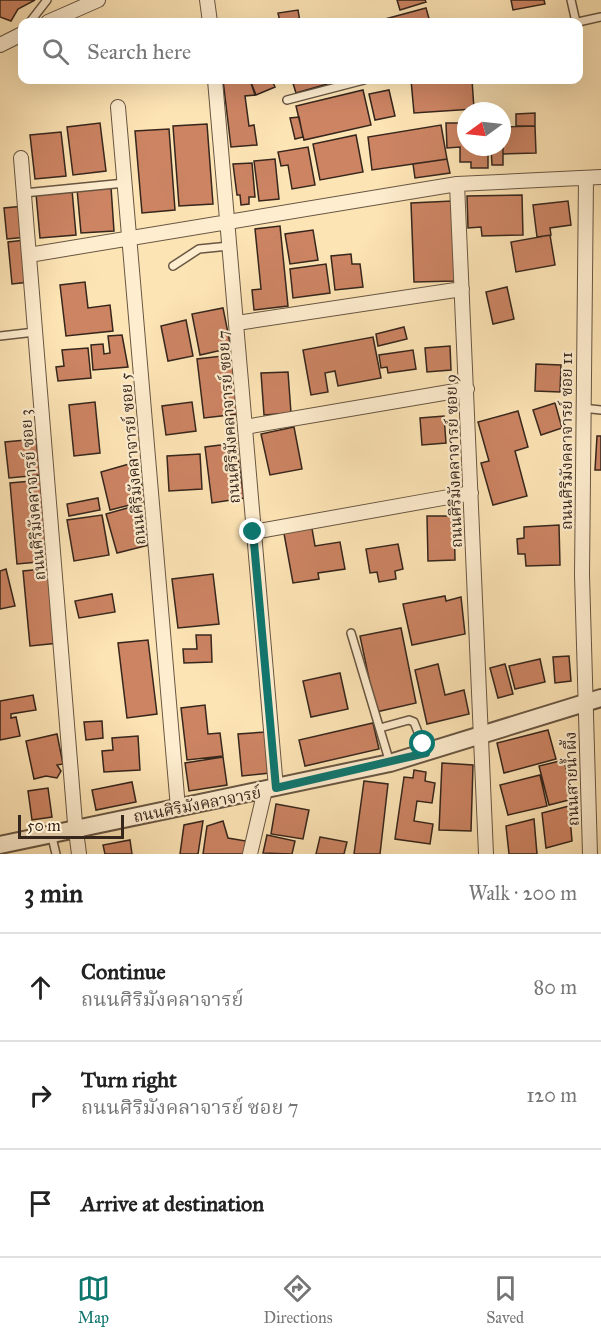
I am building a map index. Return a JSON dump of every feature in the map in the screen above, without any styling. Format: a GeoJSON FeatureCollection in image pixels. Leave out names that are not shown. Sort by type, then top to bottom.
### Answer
{"type":"FeatureCollection","features":[{"type":"Feature","properties":{"kind":"street"},"geometry":{"type":"LineString","coordinates":[[57,18],[99,0]]}},
{"type":"Feature","properties":{"kind":"street"},"geometry":{"type":"LineString","coordinates":[[210,18],[211,2]]}},
{"type":"Feature","properties":{"kind":"street"},"geometry":{"type":"LineString","coordinates":[[0,45],[18,36]]}},
{"type":"Feature","properties":{"kind":"street","name":"ถนนศิริมังคลาจารย์ ซอย 7"},"geometry":{"type":"LineString","coordinates":[[215,84],[237,323],[271,789],[250,854]]}},
{"type":"Feature","properties":{"kind":"street","name":"ถนนศิริมังคลาจารย์ ซอย 5"},"geometry":{"type":"LineString","coordinates":[[118,107],[178,808]]}},
{"type":"Feature","properties":{"kind":"street","name":"ถนนศิริมังคลาจารย์ ซอย 3"},"geometry":{"type":"LineString","coordinates":[[21,158],[75,829],[80,854]]}},
{"type":"Feature","properties":{"kind":"street"},"geometry":{"type":"LineString","coordinates":[[29,255],[457,184],[601,177]]}},
{"type":"Feature","properties":{"kind":"street","name":"ถนนศิริมังคลาจารย์ ซอย 11"},"geometry":{"type":"LineString","coordinates":[[585,704],[582,408],[586,178]]}},
{"type":"Feature","properties":{"kind":"street","name":"ถนนศิริมังคลาจารย์ ซอย 9"},"geometry":{"type":"LineString","coordinates":[[457,184],[486,854]]}},
{"type":"Feature","properties":{"kind":"street"},"geometry":{"type":"LineString","coordinates":[[237,323],[462,289]]}},
{"type":"Feature","properties":{"kind":"street"},"geometry":{"type":"LineString","coordinates":[[245,427],[467,389]]}},
{"type":"Feature","properties":{"kind":"street"},"geometry":{"type":"LineString","coordinates":[[253,532],[471,493]]}},
{"type":"Feature","properties":{"kind":"street","name":"ถนนศิริมังคลาจารย์"},"geometry":{"type":"LineString","coordinates":[[0,845],[390,763],[601,698]]}},
{"type":"Feature","properties":{"kind":"street","name":"ถนนสายน้ำผึ้ง"},"geometry":{"type":"LineString","coordinates":[[585,704],[590,854]]}},
{"type":"Feature","properties":{"kind":"lane"},"geometry":{"type":"LineString","coordinates":[[33,18],[47,0]]}},
{"type":"Feature","properties":{"kind":"lane"},"geometry":{"type":"LineString","coordinates":[[571,0],[576,18]]}},
{"type":"Feature","properties":{"kind":"lane"},"geometry":{"type":"LineString","coordinates":[[583,21],[601,17]]}},
{"type":"Feature","properties":{"kind":"lane"},"geometry":{"type":"LineString","coordinates":[[287,100],[349,84]]}},
{"type":"Feature","properties":{"kind":"lane"},"geometry":{"type":"LineString","coordinates":[[24,193],[125,183]]}},
{"type":"Feature","properties":{"kind":"lane"},"geometry":{"type":"LineString","coordinates":[[173,266],[199,249],[230,246]]}},
{"type":"Feature","properties":{"kind":"lane"},"geometry":{"type":"LineString","coordinates":[[0,336],[35,332]]}},
{"type":"Feature","properties":{"kind":"lane"},"geometry":{"type":"LineString","coordinates":[[582,408],[601,410]]}},
{"type":"Feature","properties":{"kind":"lane"},"geometry":{"type":"LineString","coordinates":[[351,633],[390,763]]}},
{"type":"Feature","properties":{"kind":"lane"},"geometry":{"type":"LineString","coordinates":[[380,728],[409,720],[414,722],[426,753]]}},
{"type":"Feature","properties":{"kind":"lane"},"geometry":{"type":"LineString","coordinates":[[51,833],[56,854]]}},
{"type":"Feature","properties":{"kind":"building"},"geometry":{"type":"Polygon","coordinates":[[[0,0],[35,0],[18,9],[11,21],[0,17],[0,0]]]}},
{"type":"Feature","properties":{"kind":"building"},"geometry":{"type":"Polygon","coordinates":[[[397,0],[425,0],[426,2],[400,10],[397,0]]]}},
{"type":"Feature","properties":{"kind":"building"},"geometry":{"type":"Polygon","coordinates":[[[511,0],[544,0],[545,4],[513,10],[511,0]]]}},
{"type":"Feature","properties":{"kind":"building"},"geometry":{"type":"Polygon","coordinates":[[[426,8],[429,18],[389,18],[426,8]]]}},
{"type":"Feature","properties":{"kind":"building"},"geometry":{"type":"Polygon","coordinates":[[[298,10],[299,18],[279,18],[278,13],[298,10]]]}},
{"type":"Feature","properties":{"kind":"building"},"geometry":{"type":"Polygon","coordinates":[[[223,84],[251,84],[255,95],[245,96],[249,126],[254,125],[257,145],[231,147],[223,84]]]}},
{"type":"Feature","properties":{"kind":"building"},"geometry":{"type":"Polygon","coordinates":[[[252,84],[274,84],[275,87],[256,95],[252,84]]]}},
{"type":"Feature","properties":{"kind":"building"},"geometry":{"type":"Polygon","coordinates":[[[293,84],[327,84],[296,93],[293,84]]]}},
{"type":"Feature","properties":{"kind":"building"},"geometry":{"type":"Polygon","coordinates":[[[411,84],[472,84],[474,102],[457,102],[457,110],[414,113],[411,84]]]}},
{"type":"Feature","properties":{"kind":"building"},"geometry":{"type":"Polygon","coordinates":[[[363,90],[371,125],[304,140],[296,106],[363,90]]]}},
{"type":"Feature","properties":{"kind":"building"},"geometry":{"type":"Polygon","coordinates":[[[389,90],[395,116],[375,120],[369,94],[389,90]]]}},
{"type":"Feature","properties":{"kind":"building"},"geometry":{"type":"Polygon","coordinates":[[[535,113],[535,126],[516,126],[516,114],[535,113]]]}},
{"type":"Feature","properties":{"kind":"building"},"geometry":{"type":"Polygon","coordinates":[[[299,117],[303,137],[295,139],[290,118],[299,117]]]}},
{"type":"Feature","properties":{"kind":"building"},"geometry":{"type":"Polygon","coordinates":[[[100,123],[106,171],[73,175],[67,127],[100,123]]]}},
{"type":"Feature","properties":{"kind":"building"},"geometry":{"type":"Polygon","coordinates":[[[446,123],[457,123],[457,147],[447,148],[446,123]]]}},
{"type":"Feature","properties":{"kind":"building"},"geometry":{"type":"Polygon","coordinates":[[[207,124],[213,204],[179,206],[173,126],[207,124]]]}},
{"type":"Feature","properties":{"kind":"building"},"geometry":{"type":"Polygon","coordinates":[[[441,125],[447,159],[372,170],[368,137],[441,125]]]}},
{"type":"Feature","properties":{"kind":"building"},"geometry":{"type":"Polygon","coordinates":[[[535,126],[536,153],[511,154],[511,127],[535,126]]]}},
{"type":"Feature","properties":{"kind":"building"},"geometry":{"type":"Polygon","coordinates":[[[169,129],[175,210],[142,213],[135,131],[169,129]]]}},
{"type":"Feature","properties":{"kind":"building"},"geometry":{"type":"Polygon","coordinates":[[[61,132],[66,176],[35,179],[30,135],[61,132]]]}},
{"type":"Feature","properties":{"kind":"building"},"geometry":{"type":"Polygon","coordinates":[[[356,135],[363,172],[320,180],[313,144],[356,135]]]}},
{"type":"Feature","properties":{"kind":"building"},"geometry":{"type":"Polygon","coordinates":[[[308,147],[315,185],[292,189],[288,165],[281,166],[278,152],[308,147]]]}},
{"type":"Feature","properties":{"kind":"building"},"geometry":{"type":"Polygon","coordinates":[[[460,156],[488,156],[488,168],[471,168],[471,162],[460,162],[460,156]]]}},
{"type":"Feature","properties":{"kind":"building"},"geometry":{"type":"Polygon","coordinates":[[[492,156],[503,156],[503,165],[492,165],[492,156]]]}},
{"type":"Feature","properties":{"kind":"building"},"geometry":{"type":"Polygon","coordinates":[[[275,159],[279,199],[259,201],[254,161],[275,159]]]}},
{"type":"Feature","properties":{"kind":"building"},"geometry":{"type":"Polygon","coordinates":[[[447,159],[450,173],[415,178],[413,164],[447,159]]]}},
{"type":"Feature","properties":{"kind":"building"},"geometry":{"type":"Polygon","coordinates":[[[252,163],[255,197],[249,197],[249,204],[241,205],[240,195],[237,195],[233,164],[252,163]]]}},
{"type":"Feature","properties":{"kind":"building"},"geometry":{"type":"Polygon","coordinates":[[[111,187],[114,231],[81,233],[77,189],[111,187]]]}},
{"type":"Feature","properties":{"kind":"building"},"geometry":{"type":"Polygon","coordinates":[[[72,190],[76,235],[40,238],[36,194],[72,190]]]}},
{"type":"Feature","properties":{"kind":"building"},"geometry":{"type":"Polygon","coordinates":[[[522,195],[523,235],[482,236],[481,227],[468,228],[467,196],[522,195]]]}},
{"type":"Feature","properties":{"kind":"building"},"geometry":{"type":"Polygon","coordinates":[[[452,201],[455,281],[414,282],[411,203],[452,201]]]}},
{"type":"Feature","properties":{"kind":"building"},"geometry":{"type":"Polygon","coordinates":[[[568,201],[571,225],[550,228],[551,235],[537,237],[533,205],[568,201]]]}},
{"type":"Feature","properties":{"kind":"building"},"geometry":{"type":"Polygon","coordinates":[[[24,206],[27,237],[7,239],[4,208],[24,206]]]}},
{"type":"Feature","properties":{"kind":"building"},"geometry":{"type":"Polygon","coordinates":[[[280,226],[288,306],[254,310],[252,290],[261,289],[255,229],[280,226]]]}},
{"type":"Feature","properties":{"kind":"building"},"geometry":{"type":"Polygon","coordinates":[[[313,230],[318,260],[290,264],[285,234],[313,230]]]}},
{"type":"Feature","properties":{"kind":"building"},"geometry":{"type":"Polygon","coordinates":[[[550,235],[555,265],[516,272],[511,242],[550,235]]]}},
{"type":"Feature","properties":{"kind":"building"},"geometry":{"type":"Polygon","coordinates":[[[25,240],[30,282],[12,284],[8,242],[25,240]]]}},
{"type":"Feature","properties":{"kind":"building"},"geometry":{"type":"Polygon","coordinates":[[[351,254],[352,264],[360,264],[363,287],[335,290],[331,256],[351,254]]]}},
{"type":"Feature","properties":{"kind":"building"},"geometry":{"type":"Polygon","coordinates":[[[326,264],[330,293],[293,298],[290,269],[326,264]]]}},
{"type":"Feature","properties":{"kind":"building"},"geometry":{"type":"Polygon","coordinates":[[[85,282],[88,308],[110,305],[113,331],[66,336],[60,285],[85,282]]]}},
{"type":"Feature","properties":{"kind":"building"},"geometry":{"type":"Polygon","coordinates":[[[507,287],[514,319],[493,324],[486,292],[507,287]]]}},
{"type":"Feature","properties":{"kind":"building"},"geometry":{"type":"Polygon","coordinates":[[[223,308],[231,348],[200,355],[192,314],[223,308]]]}},
{"type":"Feature","properties":{"kind":"building"},"geometry":{"type":"Polygon","coordinates":[[[186,320],[193,356],[168,361],[161,326],[186,320]]]}},
{"type":"Feature","properties":{"kind":"building"},"geometry":{"type":"Polygon","coordinates":[[[404,327],[407,339],[378,346],[376,334],[404,327]]]}},
{"type":"Feature","properties":{"kind":"building"},"geometry":{"type":"Polygon","coordinates":[[[122,335],[128,367],[93,370],[91,345],[103,344],[104,354],[110,353],[108,336],[122,335]]]}},
{"type":"Feature","properties":{"kind":"building"},"geometry":{"type":"Polygon","coordinates":[[[373,337],[381,378],[338,386],[335,371],[325,373],[328,392],[311,395],[303,350],[373,337]]]}},
{"type":"Feature","properties":{"kind":"building"},"geometry":{"type":"Polygon","coordinates":[[[450,346],[451,370],[427,372],[425,348],[450,346]]]}},
{"type":"Feature","properties":{"kind":"building"},"geometry":{"type":"Polygon","coordinates":[[[88,348],[91,378],[58,381],[56,367],[64,366],[62,350],[88,348]]]}},
{"type":"Feature","properties":{"kind":"building"},"geometry":{"type":"Polygon","coordinates":[[[413,350],[416,369],[388,373],[387,367],[381,368],[379,355],[413,350]]]}},
{"type":"Feature","properties":{"kind":"building"},"geometry":{"type":"Polygon","coordinates":[[[231,355],[238,414],[204,418],[197,359],[231,355]]]}},
{"type":"Feature","properties":{"kind":"building"},"geometry":{"type":"Polygon","coordinates":[[[536,364],[561,365],[560,392],[535,391],[536,364]]]}},
{"type":"Feature","properties":{"kind":"building"},"geometry":{"type":"Polygon","coordinates":[[[288,372],[291,413],[264,415],[261,373],[288,372]]]}},
{"type":"Feature","properties":{"kind":"building"},"geometry":{"type":"Polygon","coordinates":[[[95,402],[100,453],[74,456],[69,405],[95,402]]]}},
{"type":"Feature","properties":{"kind":"building"},"geometry":{"type":"Polygon","coordinates":[[[192,402],[196,431],[166,435],[162,406],[192,402]]]}},
{"type":"Feature","properties":{"kind":"building"},"geometry":{"type":"Polygon","coordinates":[[[555,403],[562,428],[541,435],[533,410],[555,403]]]}},
{"type":"Feature","properties":{"kind":"building"},"geometry":{"type":"Polygon","coordinates":[[[518,411],[528,447],[515,451],[527,496],[493,505],[481,463],[489,461],[478,422],[518,411]]]}},
{"type":"Feature","properties":{"kind":"building"},"geometry":{"type":"Polygon","coordinates":[[[444,416],[446,443],[422,445],[420,418],[444,416]]]}},
{"type":"Feature","properties":{"kind":"building"},"geometry":{"type":"Polygon","coordinates":[[[294,427],[302,469],[270,475],[261,434],[294,427]]]}},
{"type":"Feature","properties":{"kind":"building"},"geometry":{"type":"Polygon","coordinates":[[[597,436],[601,436],[601,470],[595,470],[597,436]]]}},
{"type":"Feature","properties":{"kind":"building"},"geometry":{"type":"Polygon","coordinates":[[[36,439],[40,475],[9,478],[5,442],[36,439]]]}},
{"type":"Feature","properties":{"kind":"building"},"geometry":{"type":"Polygon","coordinates":[[[236,443],[244,498],[212,503],[205,447],[236,443]]]}},
{"type":"Feature","properties":{"kind":"building"},"geometry":{"type":"Polygon","coordinates":[[[200,454],[202,489],[169,491],[167,456],[200,454]]]}},
{"type":"Feature","properties":{"kind":"building"},"geometry":{"type":"Polygon","coordinates":[[[136,462],[146,501],[110,510],[101,472],[136,462]]]}},
{"type":"Feature","properties":{"kind":"building"},"geometry":{"type":"Polygon","coordinates":[[[42,480],[49,561],[17,564],[10,483],[42,480]]]}},
{"type":"Feature","properties":{"kind":"building"},"geometry":{"type":"Polygon","coordinates":[[[98,498],[100,510],[69,516],[67,504],[98,498]]]}},
{"type":"Feature","properties":{"kind":"building"},"geometry":{"type":"Polygon","coordinates":[[[138,505],[149,545],[117,553],[106,514],[138,505]]]}},
{"type":"Feature","properties":{"kind":"building"},"geometry":{"type":"Polygon","coordinates":[[[102,515],[109,555],[74,561],[67,520],[102,515]]]}},
{"type":"Feature","properties":{"kind":"building"},"geometry":{"type":"Polygon","coordinates":[[[427,516],[454,516],[455,560],[428,561],[427,516]]]}},
{"type":"Feature","properties":{"kind":"building"},"geometry":{"type":"Polygon","coordinates":[[[311,523],[315,546],[340,542],[345,569],[318,573],[319,579],[293,583],[283,528],[311,523]]]}},
{"type":"Feature","properties":{"kind":"building"},"geometry":{"type":"Polygon","coordinates":[[[559,525],[560,565],[526,566],[525,554],[518,554],[517,539],[524,538],[524,527],[559,525]]]}},
{"type":"Feature","properties":{"kind":"building"},"geometry":{"type":"Polygon","coordinates":[[[398,544],[403,569],[395,571],[396,579],[379,582],[377,572],[370,573],[366,549],[398,544]]]}},
{"type":"Feature","properties":{"kind":"building"},"geometry":{"type":"Polygon","coordinates":[[[53,568],[59,643],[30,646],[23,571],[53,568]]]}},
{"type":"Feature","properties":{"kind":"building"},"geometry":{"type":"Polygon","coordinates":[[[6,569],[15,606],[0,609],[0,571],[6,569]]]}},
{"type":"Feature","properties":{"kind":"building"},"geometry":{"type":"Polygon","coordinates":[[[213,574],[219,624],[178,628],[172,579],[213,574]]]}},
{"type":"Feature","properties":{"kind":"building"},"geometry":{"type":"Polygon","coordinates":[[[112,594],[115,612],[79,618],[75,601],[112,594]]]}},
{"type":"Feature","properties":{"kind":"building"},"geometry":{"type":"Polygon","coordinates":[[[445,596],[446,601],[461,597],[465,634],[412,645],[403,604],[445,596]]]}},
{"type":"Feature","properties":{"kind":"building"},"geometry":{"type":"Polygon","coordinates":[[[401,628],[416,703],[376,712],[360,636],[401,628]]]}},
{"type":"Feature","properties":{"kind":"building"},"geometry":{"type":"Polygon","coordinates":[[[196,635],[211,635],[212,662],[184,663],[183,649],[197,649],[196,635]]]}},
{"type":"Feature","properties":{"kind":"building"},"geometry":{"type":"Polygon","coordinates":[[[148,640],[157,714],[127,718],[118,643],[148,640]]]}},
{"type":"Feature","properties":{"kind":"building"},"geometry":{"type":"Polygon","coordinates":[[[569,656],[571,681],[555,683],[553,657],[569,656]]]}},
{"type":"Feature","properties":{"kind":"building"},"geometry":{"type":"Polygon","coordinates":[[[540,659],[545,682],[515,689],[509,666],[540,659]]]}},
{"type":"Feature","properties":{"kind":"building"},"geometry":{"type":"Polygon","coordinates":[[[438,664],[445,695],[464,690],[469,714],[427,724],[415,670],[438,664]]]}},
{"type":"Feature","properties":{"kind":"building"},"geometry":{"type":"Polygon","coordinates":[[[505,664],[513,694],[498,698],[490,668],[505,664]]]}},
{"type":"Feature","properties":{"kind":"building"},"geometry":{"type":"Polygon","coordinates":[[[340,673],[348,709],[311,717],[303,681],[340,673]]]}},
{"type":"Feature","properties":{"kind":"building"},"geometry":{"type":"Polygon","coordinates":[[[33,695],[36,710],[11,714],[11,718],[16,717],[20,736],[0,740],[0,701],[33,695]]]}},
{"type":"Feature","properties":{"kind":"building"},"geometry":{"type":"Polygon","coordinates":[[[205,705],[208,734],[220,733],[223,756],[187,760],[181,708],[205,705]]]}},
{"type":"Feature","properties":{"kind":"building"},"geometry":{"type":"Polygon","coordinates":[[[102,721],[103,738],[86,740],[84,722],[102,721]]]}},
{"type":"Feature","properties":{"kind":"building"},"geometry":{"type":"Polygon","coordinates":[[[373,723],[379,749],[305,766],[299,740],[373,723]]]}},
{"type":"Feature","properties":{"kind":"building"},"geometry":{"type":"Polygon","coordinates":[[[548,730],[556,759],[504,773],[497,743],[548,730]]]}},
{"type":"Feature","properties":{"kind":"building"},"geometry":{"type":"Polygon","coordinates":[[[266,732],[270,773],[242,776],[238,734],[266,732]]]}},
{"type":"Feature","properties":{"kind":"building"},"geometry":{"type":"Polygon","coordinates":[[[57,734],[63,764],[57,765],[61,771],[57,778],[46,776],[34,779],[26,741],[57,734]]]}},
{"type":"Feature","properties":{"kind":"building"},"geometry":{"type":"Polygon","coordinates":[[[138,736],[140,770],[104,772],[102,751],[113,750],[112,738],[138,736]]]}},
{"type":"Feature","properties":{"kind":"building"},"geometry":{"type":"Polygon","coordinates":[[[223,757],[227,785],[189,791],[185,763],[223,757]]]}},
{"type":"Feature","properties":{"kind":"building"},"geometry":{"type":"Polygon","coordinates":[[[564,760],[573,799],[549,805],[539,766],[564,760]]]}},
{"type":"Feature","properties":{"kind":"building"},"geometry":{"type":"Polygon","coordinates":[[[442,763],[473,765],[471,831],[439,830],[442,763]]]}},
{"type":"Feature","properties":{"kind":"building"},"geometry":{"type":"Polygon","coordinates":[[[414,770],[426,772],[425,781],[435,783],[432,803],[417,801],[414,821],[433,824],[430,844],[395,839],[404,777],[413,778],[414,770]]]}},
{"type":"Feature","properties":{"kind":"building"},"geometry":{"type":"Polygon","coordinates":[[[540,775],[547,806],[508,815],[500,785],[540,775]]]}},
{"type":"Feature","properties":{"kind":"building"},"geometry":{"type":"Polygon","coordinates":[[[364,781],[388,784],[380,854],[354,854],[364,781]]]}},
{"type":"Feature","properties":{"kind":"building"},"geometry":{"type":"Polygon","coordinates":[[[132,782],[136,802],[96,810],[92,790],[132,782]]]}},
{"type":"Feature","properties":{"kind":"building"},"geometry":{"type":"Polygon","coordinates":[[[48,788],[52,817],[32,820],[28,791],[48,788]]]}},
{"type":"Feature","properties":{"kind":"building"},"geometry":{"type":"Polygon","coordinates":[[[276,804],[309,810],[303,839],[271,834],[276,804]]]}},
{"type":"Feature","properties":{"kind":"building"},"geometry":{"type":"Polygon","coordinates":[[[569,806],[572,841],[546,848],[542,813],[569,806]]]}},
{"type":"Feature","properties":{"kind":"building"},"geometry":{"type":"Polygon","coordinates":[[[534,819],[537,854],[509,854],[506,826],[534,819]]]}},
{"type":"Feature","properties":{"kind":"building"},"geometry":{"type":"Polygon","coordinates":[[[203,821],[198,854],[180,854],[184,825],[203,821]]]}},
{"type":"Feature","properties":{"kind":"building"},"geometry":{"type":"Polygon","coordinates":[[[223,821],[228,838],[252,842],[249,854],[203,854],[207,826],[223,821]]]}},
{"type":"Feature","properties":{"kind":"building"},"geometry":{"type":"Polygon","coordinates":[[[267,835],[295,841],[292,854],[263,853],[267,835]]]}},
{"type":"Feature","properties":{"kind":"building"},"geometry":{"type":"Polygon","coordinates":[[[320,837],[347,842],[344,854],[316,854],[320,837]]]}},
{"type":"Feature","properties":{"kind":"building"},"geometry":{"type":"Polygon","coordinates":[[[130,840],[132,854],[105,854],[103,845],[130,840]]]}},
{"type":"Feature","properties":{"kind":"route"},"geometry":{"type":"LineString","coordinates":[[253,532],[276,788],[426,753],[423,744]]}}]}
